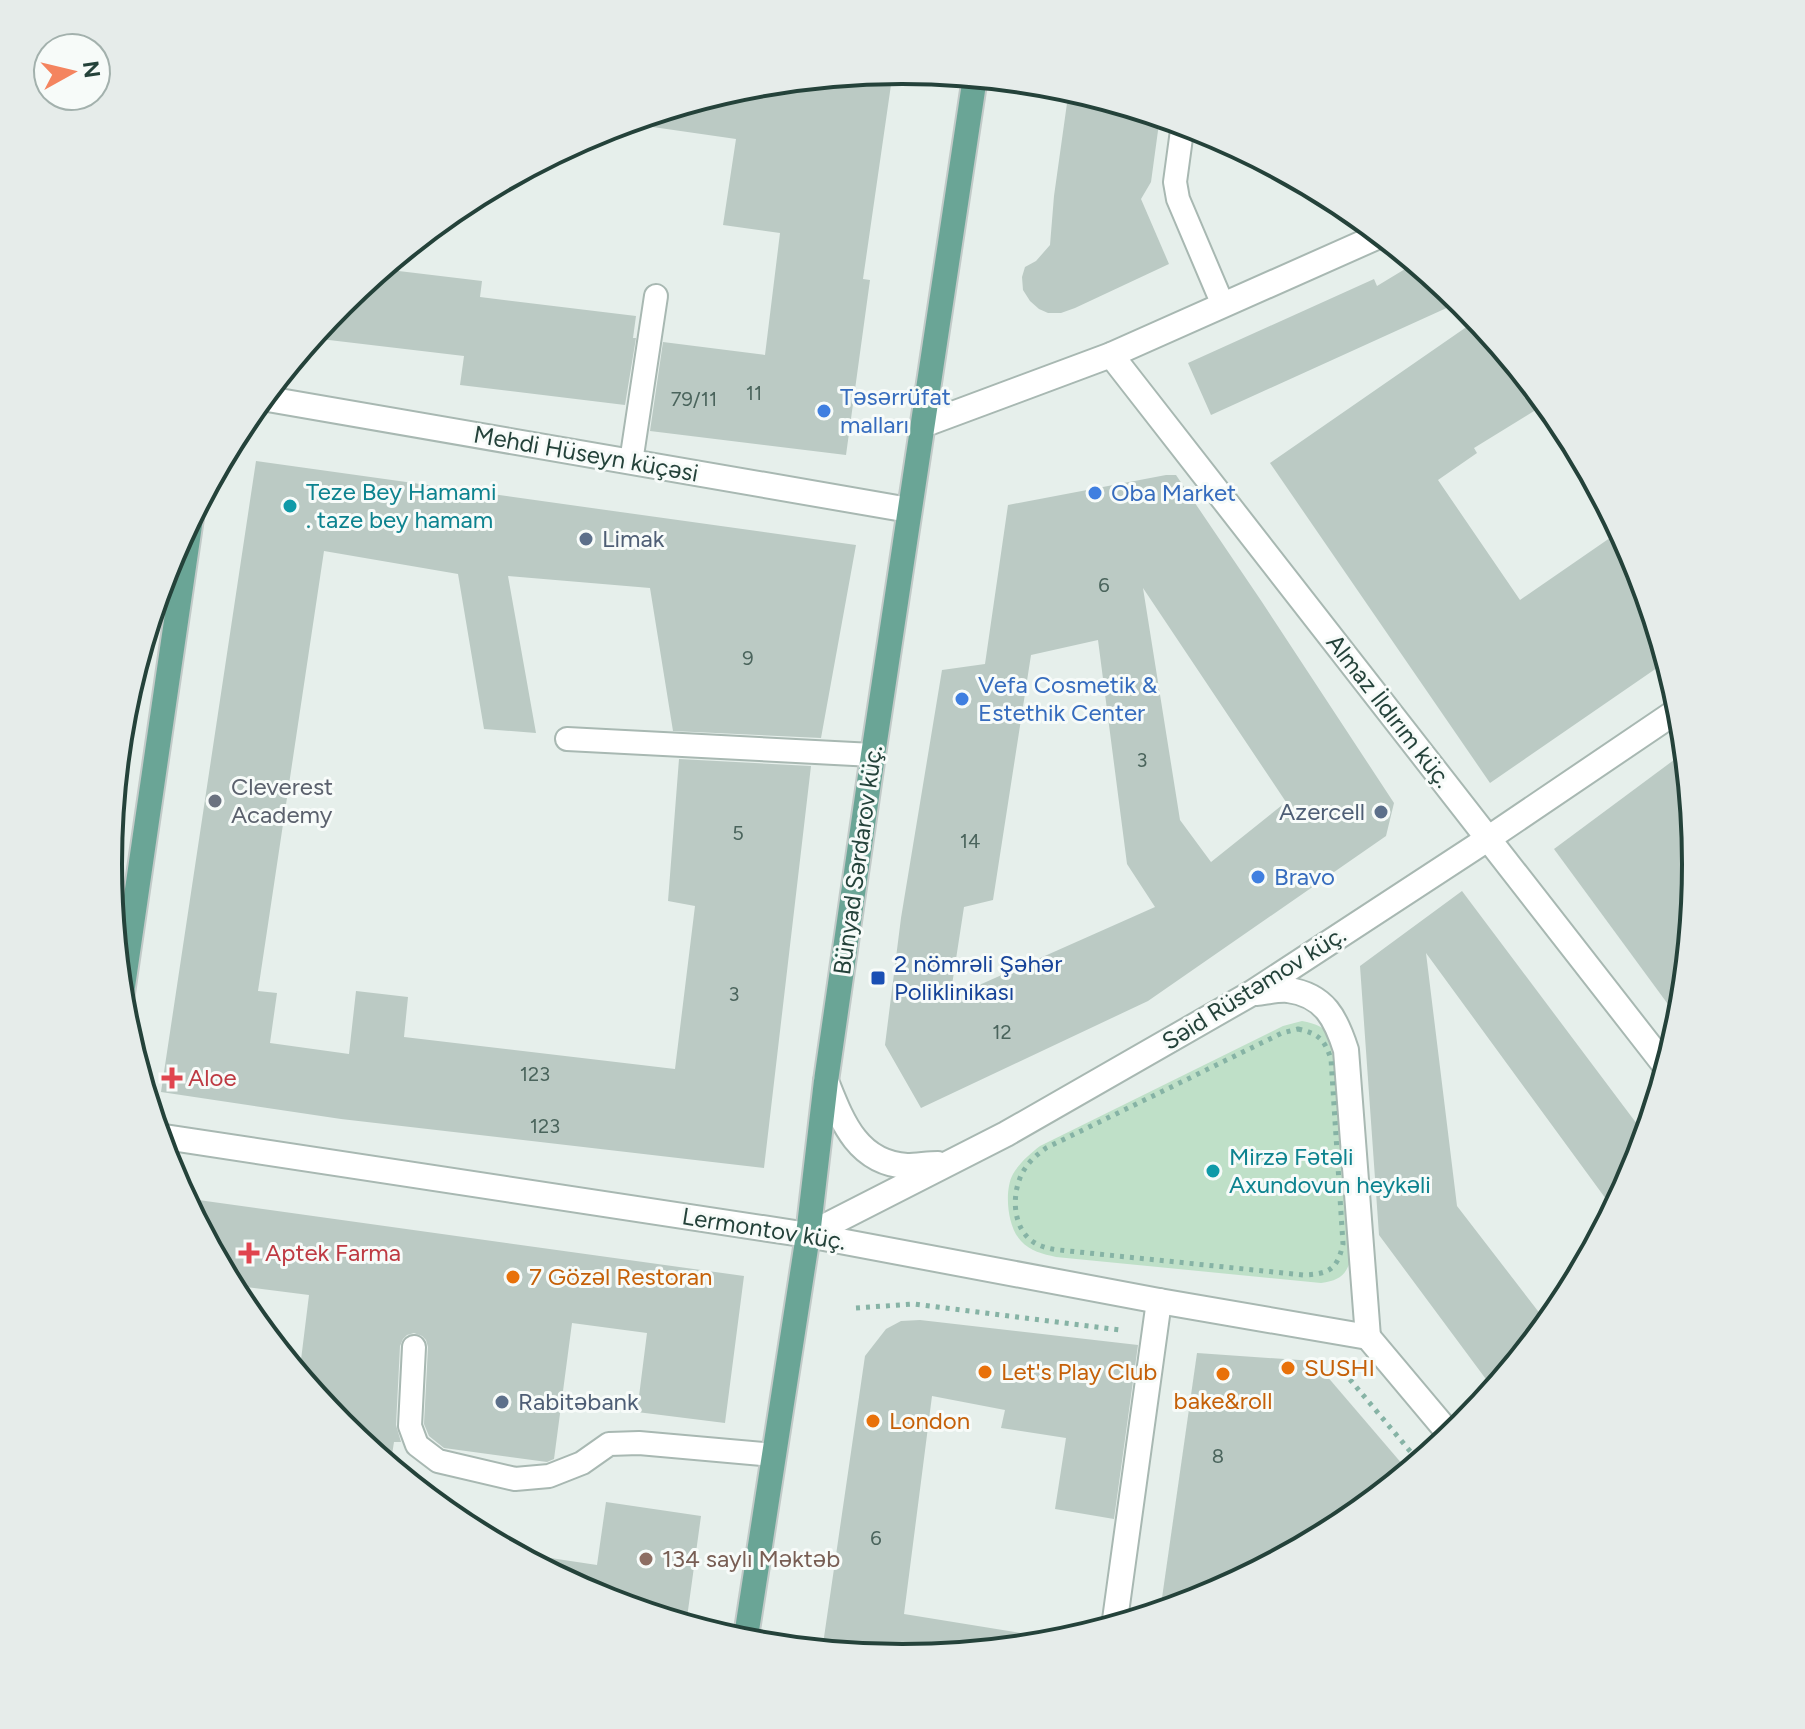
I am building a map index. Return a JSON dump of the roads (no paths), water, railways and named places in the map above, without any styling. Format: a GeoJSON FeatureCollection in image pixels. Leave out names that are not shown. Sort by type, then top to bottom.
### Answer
{"type":"FeatureCollection","features":[{"type":"Feature","properties":{"kind":"main road","name":"Bünyad Sərdarov küç."},"geometry":{"type":"LineString","coordinates":[[747,1629],[808,1235],[826,1081],[973,88]]}},
{"type":"Feature","properties":{"kind":"main road"},"geometry":{"type":"LineString","coordinates":[[128,954],[185,556]]}},
{"type":"Feature","properties":{"kind":"street"},"geometry":{"type":"LineString","coordinates":[[923,425],[1111,355],[1370,240]]}},
{"type":"Feature","properties":{"kind":"street","name":"Almaz İldırım küç."},"geometry":{"type":"LineString","coordinates":[[1111,355],[1658,1057]]}},
{"type":"Feature","properties":{"kind":"street","name":"Mehdi Hüseyn küçəsi"},"geometry":{"type":"LineString","coordinates":[[275,400],[909,510]]}},
{"type":"Feature","properties":{"kind":"street","name":"Səid Rüstəmov küç."},"geometry":{"type":"LineString","coordinates":[[808,1235],[1006,1134],[1252,993],[1669,716]]}},
{"type":"Feature","properties":{"kind":"street"},"geometry":{"type":"LineString","coordinates":[[1252,993],[1286,990],[1306,995],[1325,1007],[1338,1024],[1346,1050],[1368,1337],[1443,1426]]}},
{"type":"Feature","properties":{"kind":"street"},"geometry":{"type":"LineString","coordinates":[[826,1081],[839,1114],[856,1142],[880,1160],[906,1166],[949,1163]]}},
{"type":"Feature","properties":{"kind":"street","name":"Lermontov küç."},"geometry":{"type":"LineString","coordinates":[[172,1138],[808,1235],[1368,1337]]}},
{"type":"Feature","properties":{"kind":"street"},"geometry":{"type":"LineString","coordinates":[[1116,1615],[1159,1301]]}},
{"type":"Feature","properties":{"kind":"lane"},"geometry":{"type":"LineString","coordinates":[[1181,136],[1175,182],[1178,199],[1223,305]]}},
{"type":"Feature","properties":{"kind":"lane"},"geometry":{"type":"LineString","coordinates":[[631,462],[656,296]]}},
{"type":"Feature","properties":{"kind":"lane"},"geometry":{"type":"LineString","coordinates":[[567,739],[873,755]]}},
{"type":"Feature","properties":{"kind":"lane"},"geometry":{"type":"LineString","coordinates":[[414,1347],[410,1426],[417,1445],[438,1461],[515,1479],[549,1476],[582,1463],[609,1444],[639,1443],[774,1455]]}},
{"type":"Feature","properties":{"kind":"place","name":"Təsərrüfat malları"},"geometry":{"type":"Point","coordinates":[824,411]}},
{"type":"Feature","properties":{"kind":"place","name":"Oba Market"},"geometry":{"type":"Point","coordinates":[1095,493]}},
{"type":"Feature","properties":{"kind":"place","name":"Teze Bey Hamami . taze bey hamam"},"geometry":{"type":"Point","coordinates":[290,506]}},
{"type":"Feature","properties":{"kind":"place","name":"Limak"},"geometry":{"type":"Point","coordinates":[586,539]}},
{"type":"Feature","properties":{"kind":"place","name":"Vefa Cosmetik & Estethik Center"},"geometry":{"type":"Point","coordinates":[962,699]}},
{"type":"Feature","properties":{"kind":"place","name":"Cleverest Academy"},"geometry":{"type":"Point","coordinates":[215,801]}},
{"type":"Feature","properties":{"kind":"place","name":"Azercell"},"geometry":{"type":"Point","coordinates":[1381,812]}},
{"type":"Feature","properties":{"kind":"place","name":"Bravo"},"geometry":{"type":"Point","coordinates":[1258,877]}},
{"type":"Feature","properties":{"kind":"place","name":"2 nömrəli Şəhər Poliklinikası"},"geometry":{"type":"Point","coordinates":[878,978]}},
{"type":"Feature","properties":{"kind":"place","name":"Aloe"},"geometry":{"type":"Point","coordinates":[172,1078]}},
{"type":"Feature","properties":{"kind":"place","name":"Mirzə Fətəli Axundovun heykəli"},"geometry":{"type":"Point","coordinates":[1213,1171]}},
{"type":"Feature","properties":{"kind":"place","name":"Aptek Farma"},"geometry":{"type":"Point","coordinates":[249,1253]}},
{"type":"Feature","properties":{"kind":"place","name":"7 Gözəl Restoran"},"geometry":{"type":"Point","coordinates":[513,1277]}},
{"type":"Feature","properties":{"kind":"place","name":"SUSHI"},"geometry":{"type":"Point","coordinates":[1288,1368]}},
{"type":"Feature","properties":{"kind":"place","name":"Let's Play Club"},"geometry":{"type":"Point","coordinates":[985,1372]}},
{"type":"Feature","properties":{"kind":"place","name":"bake&roll"},"geometry":{"type":"Point","coordinates":[1223,1374]}},
{"type":"Feature","properties":{"kind":"place","name":"Rabitəbank"},"geometry":{"type":"Point","coordinates":[502,1402]}},
{"type":"Feature","properties":{"kind":"place","name":"London"},"geometry":{"type":"Point","coordinates":[873,1421]}},
{"type":"Feature","properties":{"kind":"place","name":"134 saylı Məktəb"},"geometry":{"type":"Point","coordinates":[646,1559]}}]}
